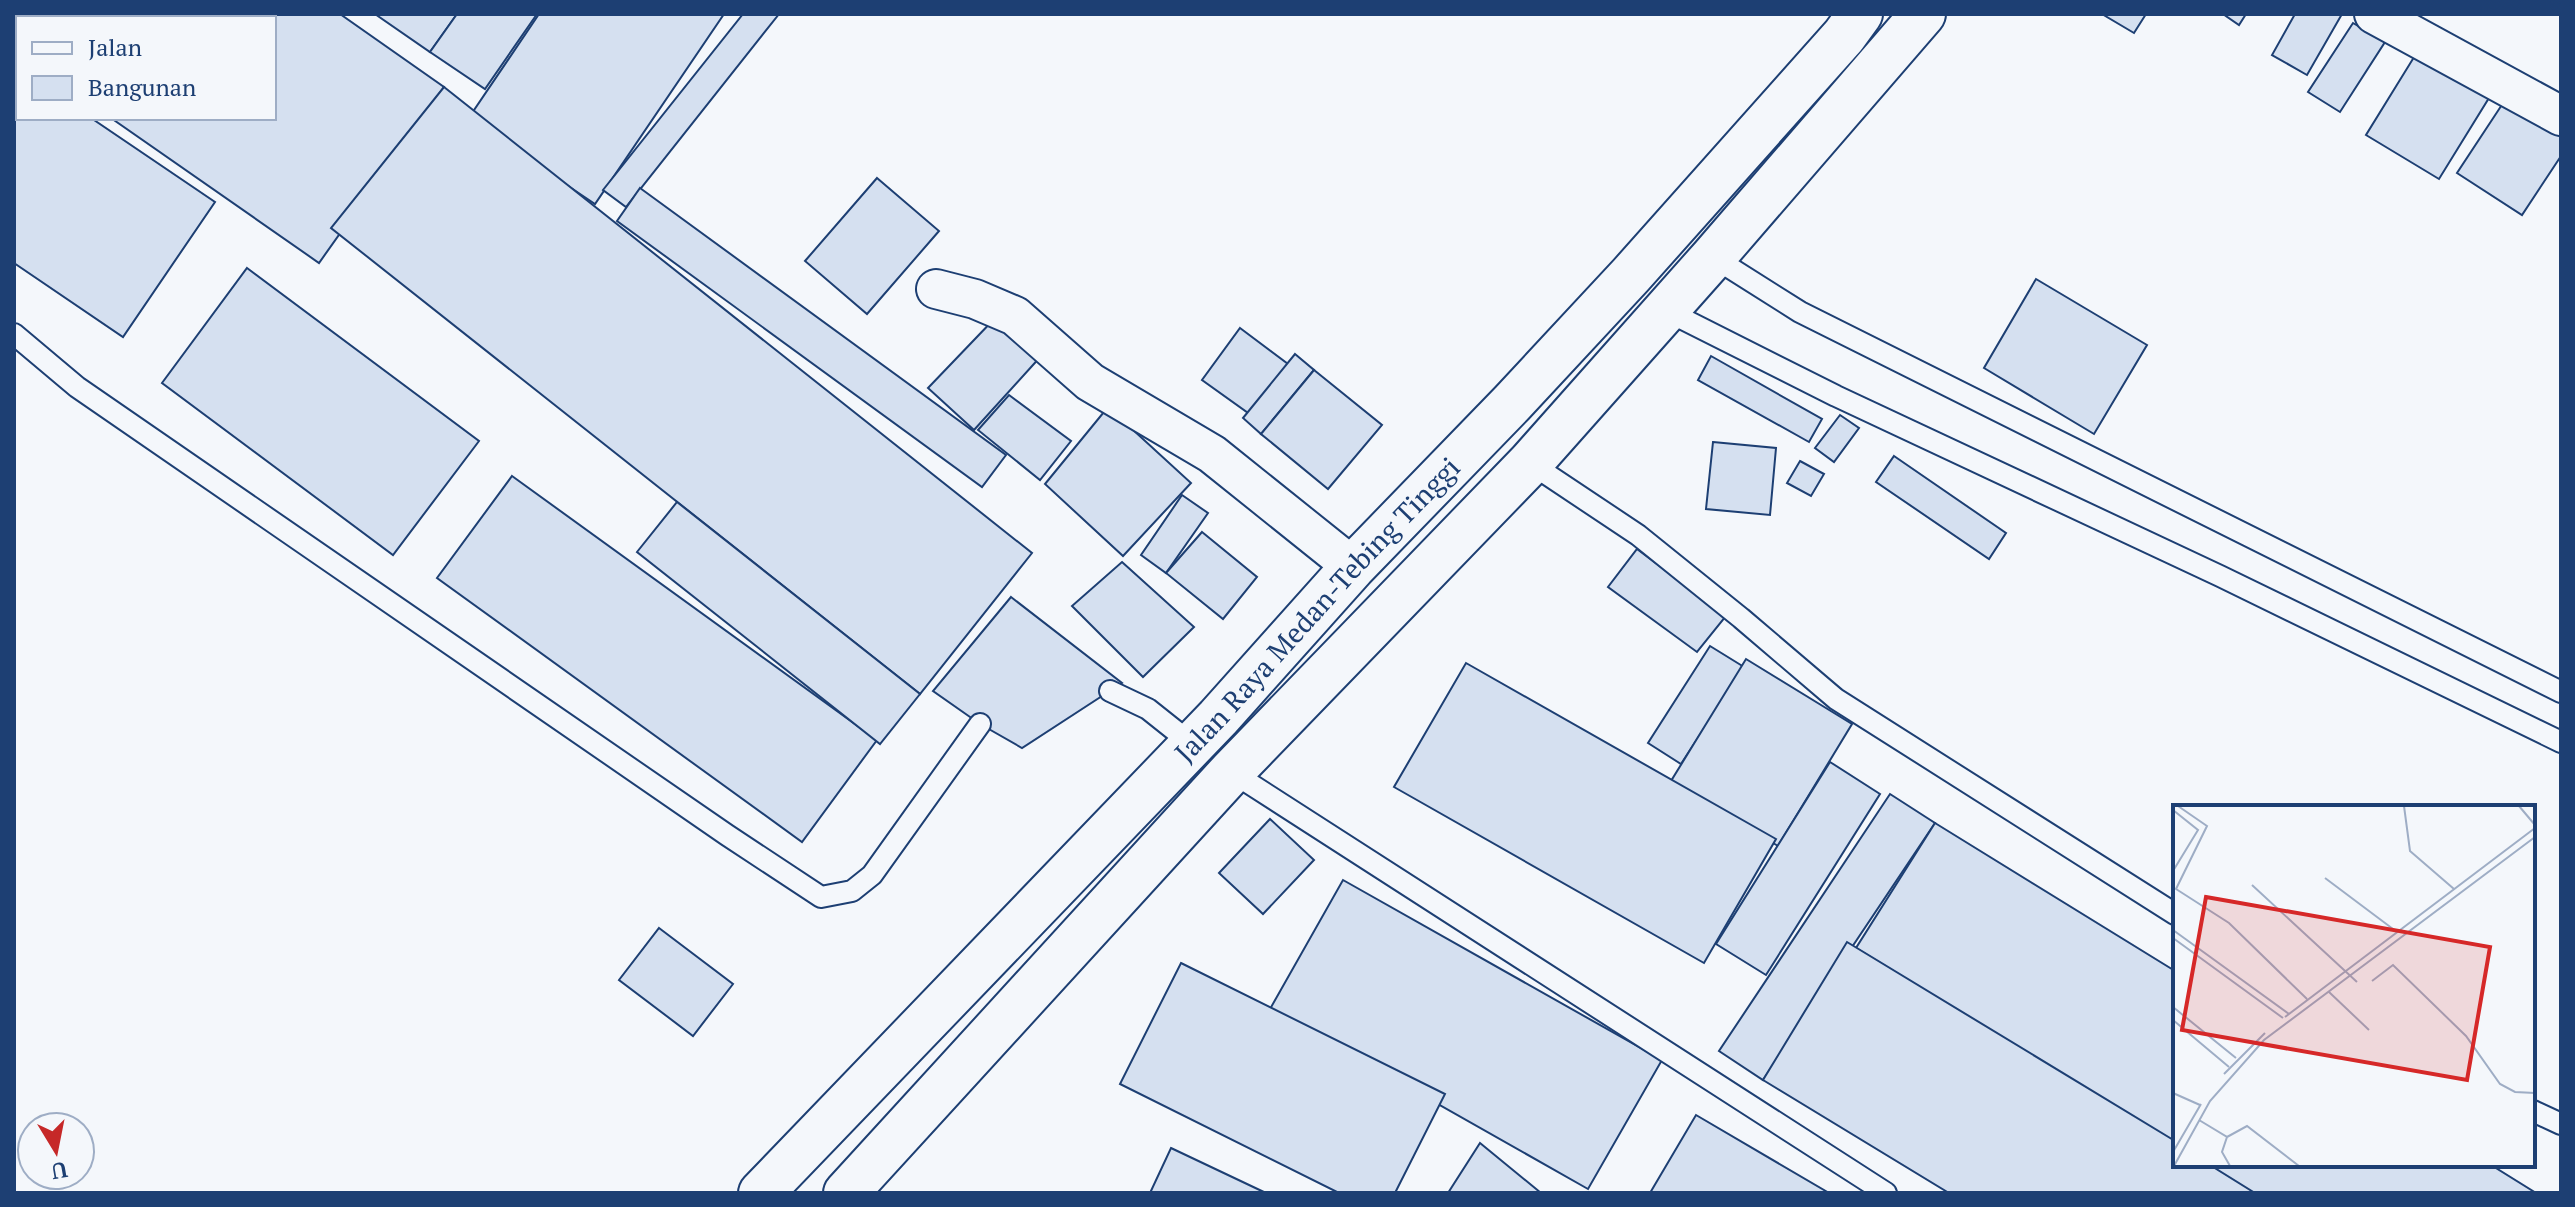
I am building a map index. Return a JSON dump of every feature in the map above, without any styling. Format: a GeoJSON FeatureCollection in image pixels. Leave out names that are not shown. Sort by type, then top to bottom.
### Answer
{"type":"FeatureCollection","features":[{"type":"Feature","properties":{"kind":"highway","name":"Jalan Raya Medan-Tebing Tinggi"},"geometry":{"type":"LineString","coordinates":[[761,1193],[1192,744],[1353,567],[1512,403],[1631,275],[1844,36],[1860,14]]}},
{"type":"Feature","properties":{"kind":"highway","name":"Jalan Raya Medan-Tebing Tinggi"},"geometry":{"type":"LineString","coordinates":[[846,1193],[1231,772],[1530,463],[1923,14]]}},
{"type":"Feature","properties":{"kind":"street"},"geometry":{"type":"LineString","coordinates":[[2374,14],[2561,116]]}},
{"type":"Feature","properties":{"kind":"street"},"geometry":{"type":"LineString","coordinates":[[936,289],[975,299],[1015,316],[1090,382],[1212,454],[1353,567]]}},
{"type":"Feature","properties":{"kind":"lane"},"geometry":{"type":"LineString","coordinates":[[1713,257],[1800,312],[2561,692]]}},
{"type":"Feature","properties":{"kind":"lane"},"geometry":{"type":"LineString","coordinates":[[1665,310],[1836,396],[2220,576],[2561,742]]}},
{"type":"Feature","properties":{"kind":"lane"},"geometry":{"type":"LineString","coordinates":[[14,334],[77,387],[821,897],[852,891],[872,875],[980,724]]}},
{"type":"Feature","properties":{"kind":"lane"},"geometry":{"type":"LineString","coordinates":[[1530,463],[1638,535],[1836,699],[2173,913]]}},
{"type":"Feature","properties":{"kind":"lane"},"geometry":{"type":"LineString","coordinates":[[1110,691],[1148,709],[1231,772],[1886,1193]]}},
{"type":"Feature","properties":{"kind":"lane"},"geometry":{"type":"LineString","coordinates":[[2535,1112],[2561,1124]]}},
{"type":"Feature","properties":{"kind":"building"},"geometry":{"type":"Polygon","coordinates":[[[14,14],[35,14],[16,16],[14,41],[14,14]]]}},
{"type":"Feature","properties":{"kind":"building"},"geometry":{"type":"Polygon","coordinates":[[[340,14],[444,87],[319,263],[114,120],[276,120],[276,16],[90,16],[340,14]]]}},
{"type":"Feature","properties":{"kind":"building"},"geometry":{"type":"Polygon","coordinates":[[[375,14],[457,14],[430,52],[375,14]]]}},
{"type":"Feature","properties":{"kind":"building"},"geometry":{"type":"Polygon","coordinates":[[[457,14],[537,14],[485,89],[430,52],[457,14]]]}},
{"type":"Feature","properties":{"kind":"building"},"geometry":{"type":"Polygon","coordinates":[[[539,14],[724,14],[595,204],[468,119],[539,14]]]}},
{"type":"Feature","properties":{"kind":"building"},"geometry":{"type":"Polygon","coordinates":[[[743,14],[779,14],[626,207],[603,190],[743,14]]]}},
{"type":"Feature","properties":{"kind":"building"},"geometry":{"type":"Polygon","coordinates":[[[2102,14],[2146,14],[2134,33],[2102,14]]]}},
{"type":"Feature","properties":{"kind":"building"},"geometry":{"type":"Polygon","coordinates":[[[2223,14],[2246,14],[2239,25],[2223,14]]]}},
{"type":"Feature","properties":{"kind":"building"},"geometry":{"type":"Polygon","coordinates":[[[2295,14],[2342,14],[2307,75],[2272,55],[2295,14]]]}},
{"type":"Feature","properties":{"kind":"building"},"geometry":{"type":"Polygon","coordinates":[[[2353,23],[2385,42],[2340,112],[2308,92],[2353,23]]]}},
{"type":"Feature","properties":{"kind":"building"},"geometry":{"type":"Polygon","coordinates":[[[2419,49],[2492,93],[2439,179],[2366,135],[2419,49]]]}},
{"type":"Feature","properties":{"kind":"building"},"geometry":{"type":"Polygon","coordinates":[[[444,87],[1032,553],[920,694],[331,228],[444,87]]]}},
{"type":"Feature","properties":{"kind":"building"},"geometry":{"type":"Polygon","coordinates":[[[2509,94],[2561,127],[2561,156],[2522,215],[2457,173],[2509,94]]]}},
{"type":"Feature","properties":{"kind":"building"},"geometry":{"type":"Polygon","coordinates":[[[16,116],[16,120],[94,120],[215,202],[123,337],[14,263],[16,116]]]}},
{"type":"Feature","properties":{"kind":"building"},"geometry":{"type":"Polygon","coordinates":[[[877,178],[939,231],[867,314],[805,261],[877,178]]]}},
{"type":"Feature","properties":{"kind":"building"},"geometry":{"type":"Polygon","coordinates":[[[640,188],[1006,455],[982,487],[617,221],[640,188]]]}},
{"type":"Feature","properties":{"kind":"building"},"geometry":{"type":"Polygon","coordinates":[[[247,268],[479,441],[393,555],[162,383],[247,268]]]}},
{"type":"Feature","properties":{"kind":"building"},"geometry":{"type":"Polygon","coordinates":[[[2036,279],[2147,345],[2094,434],[1984,368],[2036,279]]]}},
{"type":"Feature","properties":{"kind":"building"},"geometry":{"type":"Polygon","coordinates":[[[998,315],[1042,355],[974,430],[928,388],[998,315]]]}},
{"type":"Feature","properties":{"kind":"building"},"geometry":{"type":"Polygon","coordinates":[[[1240,328],[1288,364],[1251,415],[1202,380],[1240,328]]]}},
{"type":"Feature","properties":{"kind":"building"},"geometry":{"type":"Polygon","coordinates":[[[1295,354],[1314,370],[1261,434],[1243,418],[1295,354]]]}},
{"type":"Feature","properties":{"kind":"building"},"geometry":{"type":"Polygon","coordinates":[[[1711,356],[1822,419],[1809,442],[1698,380],[1711,356]]]}},
{"type":"Feature","properties":{"kind":"building"},"geometry":{"type":"Polygon","coordinates":[[[1314,370],[1382,425],[1328,489],[1261,434],[1314,370]]]}},
{"type":"Feature","properties":{"kind":"building"},"geometry":{"type":"Polygon","coordinates":[[[1009,395],[1071,441],[1040,480],[978,430],[1009,395]]]}},
{"type":"Feature","properties":{"kind":"building"},"geometry":{"type":"Polygon","coordinates":[[[1108,407],[1191,483],[1123,556],[1045,484],[1108,407]]]}},
{"type":"Feature","properties":{"kind":"building"},"geometry":{"type":"Polygon","coordinates":[[[1840,415],[1859,428],[1834,462],[1815,448],[1840,415]]]}},
{"type":"Feature","properties":{"kind":"building"},"geometry":{"type":"Polygon","coordinates":[[[1713,442],[1776,448],[1770,515],[1706,509],[1713,442]]]}},
{"type":"Feature","properties":{"kind":"building"},"geometry":{"type":"Polygon","coordinates":[[[1894,456],[2006,533],[1989,559],[1876,482],[1894,456]]]}},
{"type":"Feature","properties":{"kind":"building"},"geometry":{"type":"Polygon","coordinates":[[[1800,461],[1824,474],[1811,496],[1787,483],[1800,461]]]}},
{"type":"Feature","properties":{"kind":"building"},"geometry":{"type":"Polygon","coordinates":[[[512,476],[877,740],[802,842],[437,578],[512,476]]]}},
{"type":"Feature","properties":{"kind":"building"},"geometry":{"type":"Polygon","coordinates":[[[1182,495],[1208,513],[1166,573],[1141,555],[1182,495]]]}},
{"type":"Feature","properties":{"kind":"building"},"geometry":{"type":"Polygon","coordinates":[[[677,502],[920,694],[880,744],[637,552],[677,502]]]}},
{"type":"Feature","properties":{"kind":"building"},"geometry":{"type":"Polygon","coordinates":[[[1202,532],[1257,577],[1223,619],[1166,573],[1202,532]]]}},
{"type":"Feature","properties":{"kind":"building"},"geometry":{"type":"Polygon","coordinates":[[[1637,549],[1726,616],[1697,652],[1608,587],[1637,549]]]}},
{"type":"Feature","properties":{"kind":"building"},"geometry":{"type":"Polygon","coordinates":[[[1122,562],[1194,627],[1143,677],[1072,606],[1122,562]]]}},
{"type":"Feature","properties":{"kind":"building"},"geometry":{"type":"Polygon","coordinates":[[[1011,597],[1122,683],[1022,748],[980,724],[933,691],[1011,597]]]}},
{"type":"Feature","properties":{"kind":"building"},"geometry":{"type":"Polygon","coordinates":[[[1710,646],[1744,667],[1681,764],[1648,743],[1710,646]]]}},
{"type":"Feature","properties":{"kind":"building"},"geometry":{"type":"Polygon","coordinates":[[[1746,659],[1852,724],[1778,846],[1671,781],[1746,659]]]}},
{"type":"Feature","properties":{"kind":"building"},"geometry":{"type":"Polygon","coordinates":[[[1466,663],[1776,839],[1704,963],[1394,787],[1466,663]]]}},
{"type":"Feature","properties":{"kind":"building"},"geometry":{"type":"Polygon","coordinates":[[[1830,762],[1880,794],[1766,975],[1716,944],[1830,762]]]}},
{"type":"Feature","properties":{"kind":"building"},"geometry":{"type":"Polygon","coordinates":[[[1890,794],[1935,823],[1763,1080],[1719,1051],[1890,794]]]}},
{"type":"Feature","properties":{"kind":"building"},"geometry":{"type":"Polygon","coordinates":[[[1270,819],[1314,860],[1263,914],[1219,873],[1270,819]]]}},
{"type":"Feature","properties":{"kind":"building"},"geometry":{"type":"Polygon","coordinates":[[[1935,823],[2173,970],[2173,1143],[1856,948],[1935,823]]]}},
{"type":"Feature","properties":{"kind":"building"},"geometry":{"type":"Polygon","coordinates":[[[1343,880],[1662,1060],[1588,1189],[1270,1009],[1343,880]]]}},
{"type":"Feature","properties":{"kind":"building"},"geometry":{"type":"Polygon","coordinates":[[[659,928],[733,984],[693,1036],[619,980],[659,928]]]}},
{"type":"Feature","properties":{"kind":"building"},"geometry":{"type":"Polygon","coordinates":[[[1847,942],[2173,1140],[2173,1167],[2218,1167],[2262,1193],[1949,1193],[1763,1080],[1847,942]]]}},
{"type":"Feature","properties":{"kind":"building"},"geometry":{"type":"Polygon","coordinates":[[[1181,963],[1445,1094],[1395,1193],[1339,1193],[1120,1084],[1181,963]]]}},
{"type":"Feature","properties":{"kind":"building"},"geometry":{"type":"Polygon","coordinates":[[[1696,1115],[1829,1193],[1650,1193],[1696,1115]]]}},
{"type":"Feature","properties":{"kind":"building"},"geometry":{"type":"Polygon","coordinates":[[[1480,1143],[1541,1193],[1448,1193],[1480,1143]]]}},
{"type":"Feature","properties":{"kind":"building"},"geometry":{"type":"Polygon","coordinates":[[[1171,1148],[1266,1193],[1150,1193],[1171,1148]]]}},
{"type":"Feature","properties":{"kind":"building"},"geometry":{"type":"Polygon","coordinates":[[[2213,1167],[2494,1167],[2536,1193],[2255,1193],[2213,1167]]]}}]}
